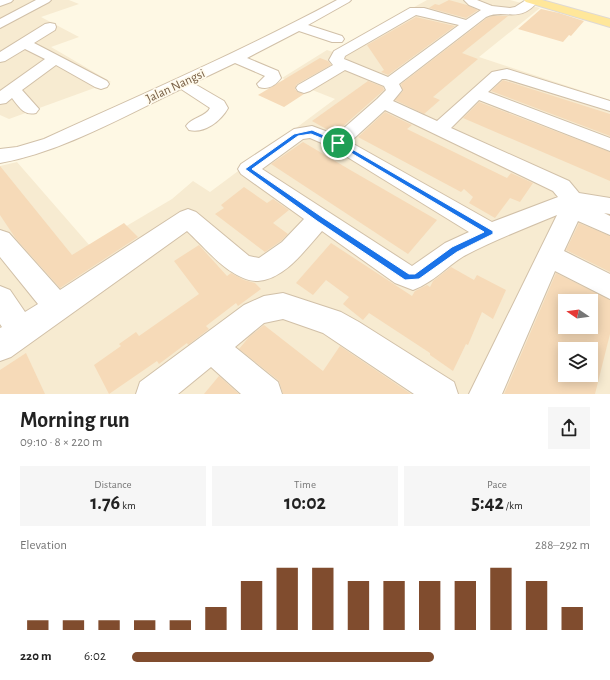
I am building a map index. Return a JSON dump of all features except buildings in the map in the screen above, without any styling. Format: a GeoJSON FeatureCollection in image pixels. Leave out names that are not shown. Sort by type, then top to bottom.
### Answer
{"type":"FeatureCollection","features":[{"type":"Feature","properties":{"kind":"main road"},"geometry":{"type":"LineString","coordinates":[[532,0],[610,23]]}},
{"type":"Feature","properties":{"kind":"street"},"geometry":{"type":"LineString","coordinates":[[0,3],[7,0]]}},
{"type":"Feature","properties":{"kind":"street"},"geometry":{"type":"LineString","coordinates":[[0,13],[25,0]]}},
{"type":"Feature","properties":{"kind":"street"},"geometry":{"type":"LineString","coordinates":[[0,24],[45,0]]}},
{"type":"Feature","properties":{"kind":"street","name":"Jalan Nangsi"},"geometry":{"type":"LineString","coordinates":[[0,156],[19,153],[51,143],[235,58],[345,0]]}},
{"type":"Feature","properties":{"kind":"street"},"geometry":{"type":"LineString","coordinates":[[470,0],[493,9],[516,11],[532,0]]}},
{"type":"Feature","properties":{"kind":"street"},"geometry":{"type":"LineString","coordinates":[[390,83],[468,24],[482,14],[493,9]]}},
{"type":"Feature","properties":{"kind":"street"},"geometry":{"type":"LineString","coordinates":[[338,143],[383,104],[394,90],[390,83],[343,65],[336,60],[339,54],[411,12],[420,11],[468,24]]}},
{"type":"Feature","properties":{"kind":"street"},"geometry":{"type":"LineString","coordinates":[[297,26],[337,39]]}},
{"type":"Feature","properties":{"kind":"street"},"geometry":{"type":"LineString","coordinates":[[0,58],[50,27]]}},
{"type":"Feature","properties":{"kind":"street"},"geometry":{"type":"LineString","coordinates":[[8,37],[28,41],[55,59],[101,84]]}},
{"type":"Feature","properties":{"kind":"street"},"geometry":{"type":"LineString","coordinates":[[235,58],[273,74],[273,78],[265,84]]}},
{"type":"Feature","properties":{"kind":"street"},"geometry":{"type":"LineString","coordinates":[[30,109],[6,95],[55,59]]}},
{"type":"Feature","properties":{"kind":"street"},"geometry":{"type":"LineString","coordinates":[[304,88],[343,65]]}},
{"type":"Feature","properties":{"kind":"street"},"geometry":{"type":"LineString","coordinates":[[438,130],[497,75],[507,74],[610,106]]}},
{"type":"Feature","properties":{"kind":"street"},"geometry":{"type":"LineString","coordinates":[[182,83],[218,105],[219,108],[215,115],[195,126]]}},
{"type":"Feature","properties":{"kind":"street"},"geometry":{"type":"LineString","coordinates":[[478,94],[610,145]]}},
{"type":"Feature","properties":{"kind":"street"},"geometry":{"type":"LineString","coordinates":[[383,104],[561,186],[567,192],[572,205],[610,226]]}},
{"type":"Feature","properties":{"kind":"street"},"geometry":{"type":"LineString","coordinates":[[490,232],[338,143],[312,132],[296,135],[248,169],[319,219],[404,275],[413,278],[421,274],[454,250],[490,232],[572,205],[610,206]]}},
{"type":"Feature","properties":{"kind":"street"},"geometry":{"type":"LineString","coordinates":[[485,394],[572,205]]}},
{"type":"Feature","properties":{"kind":"street"},"geometry":{"type":"LineString","coordinates":[[32,325],[188,218],[240,264],[250,269],[258,270],[277,261],[319,219]]}},
{"type":"Feature","properties":{"kind":"street"},"geometry":{"type":"LineString","coordinates":[[0,240],[38,283],[32,325]]}},
{"type":"Feature","properties":{"kind":"street"},"geometry":{"type":"LineString","coordinates":[[549,256],[610,287]]}},
{"type":"Feature","properties":{"kind":"street"},"geometry":{"type":"LineString","coordinates":[[0,299],[32,325]]}},
{"type":"Feature","properties":{"kind":"street"},"geometry":{"type":"LineString","coordinates":[[152,394],[254,314],[264,309],[283,306],[331,322],[442,394]]}},
{"type":"Feature","properties":{"kind":"street"},"geometry":{"type":"LineString","coordinates":[[212,348],[266,394]]}},
{"type":"Feature","properties":{"kind":"shaded area"},"geometry":{"type":"Polygon","coordinates":[[[0,0],[69,0],[79,4],[41,17],[79,37],[51,47],[111,82],[9,119],[0,115],[0,0]]]}},
{"type":"Feature","properties":{"kind":"shaded area"},"geometry":{"type":"Polygon","coordinates":[[[427,0],[510,0],[540,8],[479,57],[610,100],[610,394],[0,394],[0,166],[17,162],[91,247],[172,199],[193,181],[210,192],[335,99],[282,78],[327,50],[333,52],[427,0]]]}},
{"type":"Feature","properties":{"kind":"route"},"geometry":{"type":"LineString","coordinates":[[301,133],[316,133],[338,143],[490,232],[454,250],[416,277],[408,277],[319,219],[248,169],[301,133]]}}]}
